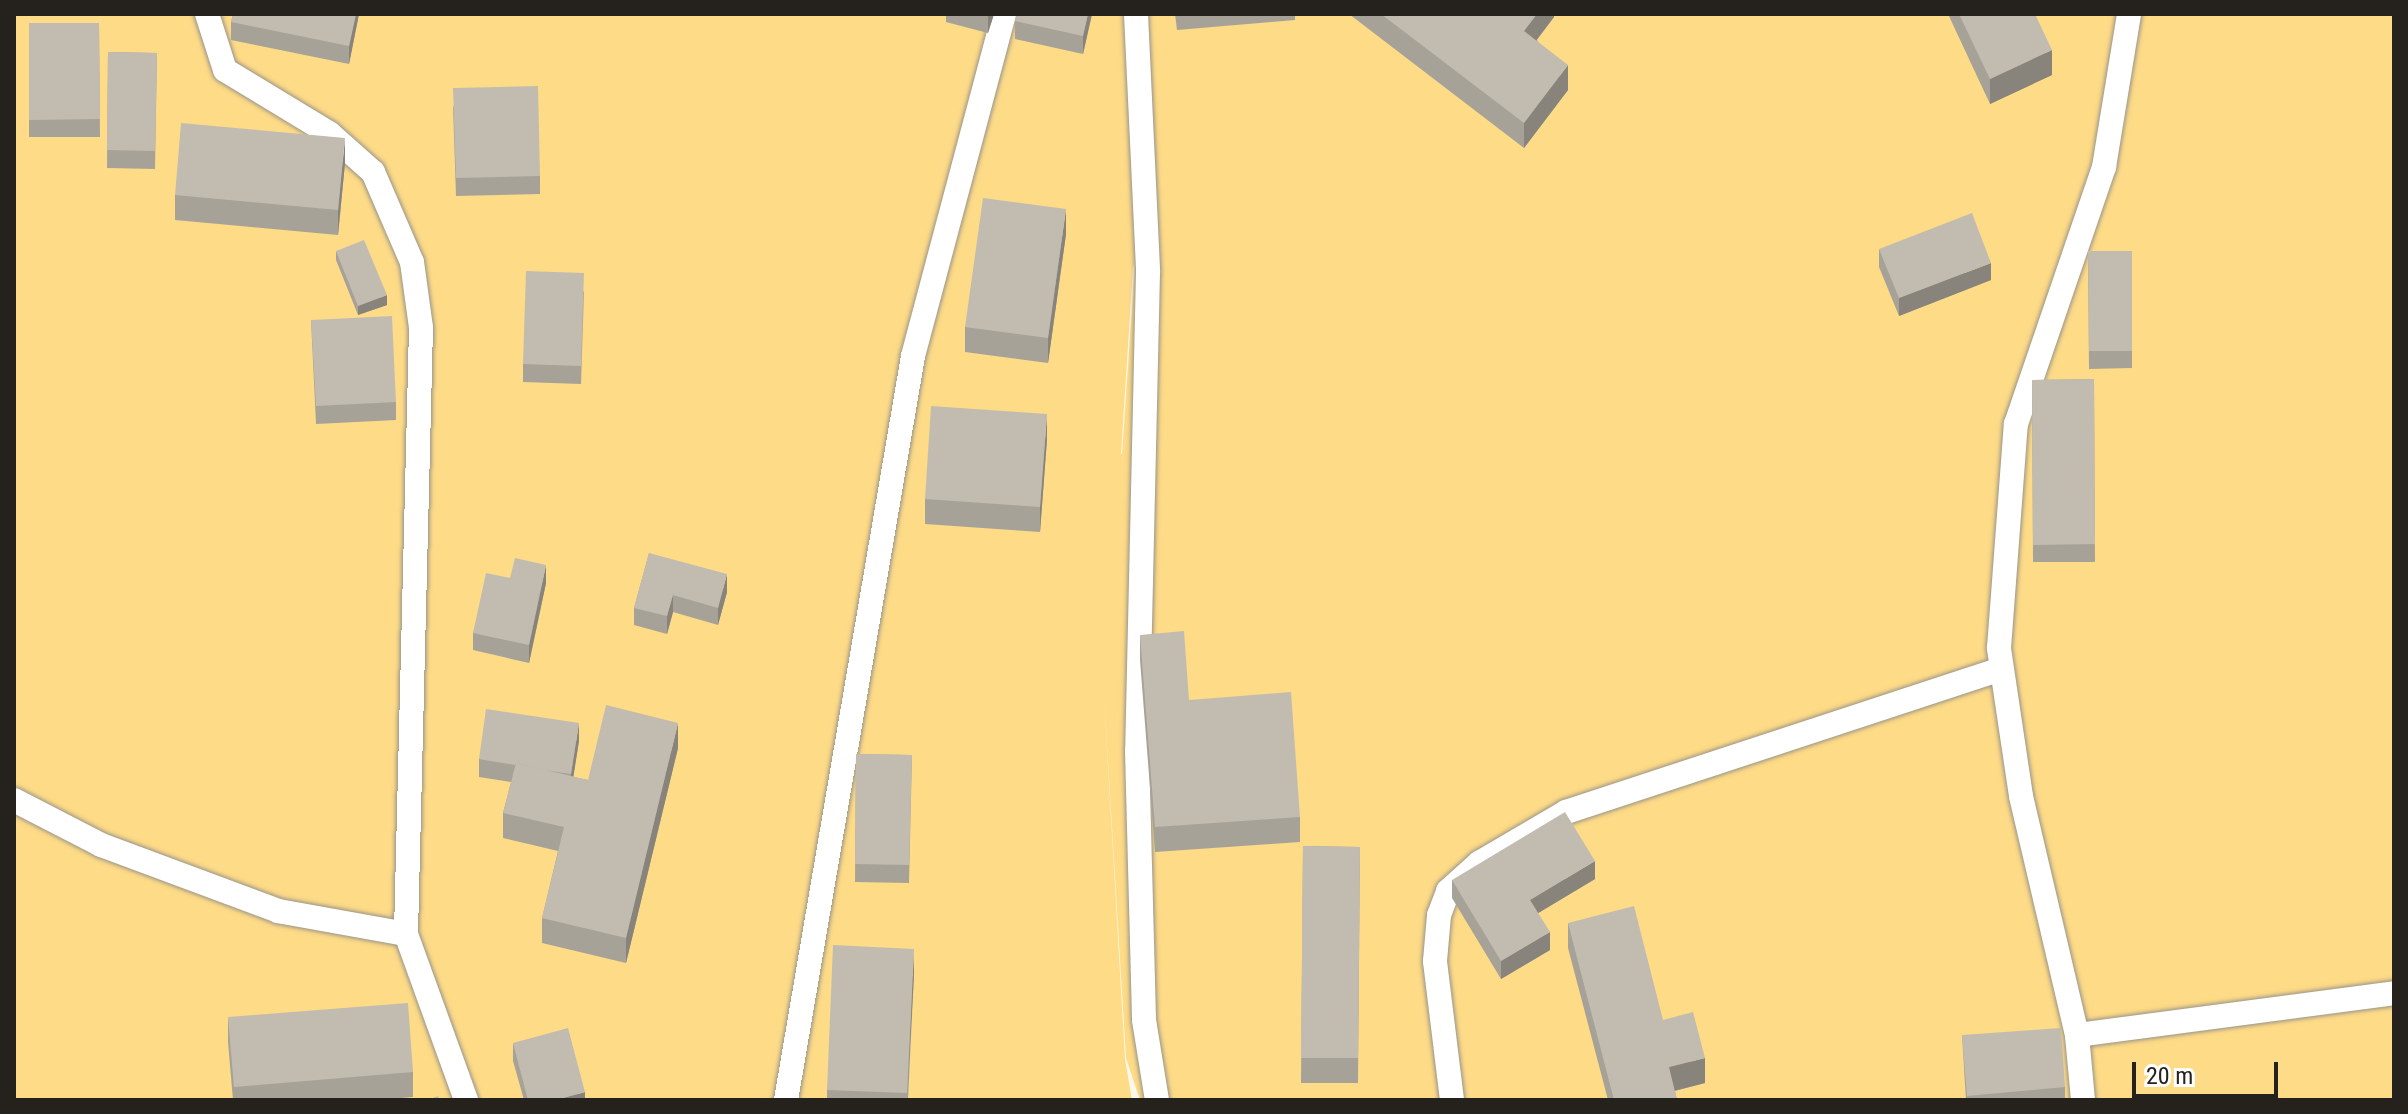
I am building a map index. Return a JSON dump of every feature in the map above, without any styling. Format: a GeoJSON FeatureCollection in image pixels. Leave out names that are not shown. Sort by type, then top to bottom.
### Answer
{"type":"FeatureCollection","features":[{"type":"Feature","properties":{"kind":"lane"},"geometry":{"type":"LineString","coordinates":[[207,14],[225,70],[329,133],[373,172],[412,262],[421,328],[406,934],[466,1100]]}},
{"type":"Feature","properties":{"kind":"lane"},"geometry":{"type":"LineString","coordinates":[[786,1100],[913,356],[1004,14]]}},
{"type":"Feature","properties":{"kind":"lane"},"geometry":{"type":"LineString","coordinates":[[1136,14],[1148,272],[1137,751],[1144,1020],[1157,1100]]}},
{"type":"Feature","properties":{"kind":"lane"},"geometry":{"type":"LineString","coordinates":[[2083,1100],[2077,1035],[1999,670],[2016,424],[2104,167],[2129,14]]}},
{"type":"Feature","properties":{"kind":"lane"},"geometry":{"type":"LineString","coordinates":[[1452,1100],[1435,961],[1439,915],[1448,891],[1479,863],[1566,812],[1999,670]]}},
{"type":"Feature","properties":{"kind":"lane"},"geometry":{"type":"LineString","coordinates":[[14,800],[101,845],[278,911],[406,934]]}},
{"type":"Feature","properties":{"kind":"lane"},"geometry":{"type":"LineString","coordinates":[[2077,1035],[2394,993]]}},
{"type":"Feature","properties":{"kind":"shaded area"},"geometry":{"type":"Polygon","coordinates":[[[14,14],[2394,14],[2394,1100],[1140,1100],[1126,1058],[1104,696],[1125,1059],[1132,1100],[14,1100],[14,14]],[[1135,263],[1133,268],[1122,454],[1135,263]]]}},
{"type":"Feature","properties":{"kind":"building"},"geometry":{"type":"Polygon","coordinates":[[[233,14],[356,14],[349,46],[231,22],[233,14]]]}},
{"type":"Feature","properties":{"kind":"building"},"geometry":{"type":"Polygon","coordinates":[[[1017,14],[1088,14],[1083,36],[1015,21],[1017,14]]]}},
{"type":"Feature","properties":{"kind":"building"},"geometry":{"type":"Polygon","coordinates":[[[1381,14],[1537,14],[1524,31],[1568,65],[1524,123],[1381,14]]]}},
{"type":"Feature","properties":{"kind":"building"},"geometry":{"type":"Polygon","coordinates":[[[1959,14],[2035,14],[2052,50],[1990,79],[1959,14]]]}},
{"type":"Feature","properties":{"kind":"building"},"geometry":{"type":"Polygon","coordinates":[[[16,15],[15,120],[14,120],[16,15]]]}},
{"type":"Feature","properties":{"kind":"building"},"geometry":{"type":"Polygon","coordinates":[[[29,23],[99,23],[100,119],[29,120],[29,23]]]}},
{"type":"Feature","properties":{"kind":"building"},"geometry":{"type":"Polygon","coordinates":[[[108,52],[157,53],[155,151],[107,150],[108,52]]]}},
{"type":"Feature","properties":{"kind":"building"},"geometry":{"type":"Polygon","coordinates":[[[538,86],[540,176],[456,178],[453,88],[538,86]]]}},
{"type":"Feature","properties":{"kind":"building"},"geometry":{"type":"Polygon","coordinates":[[[181,123],[345,138],[338,210],[175,195],[181,123]]]}},
{"type":"Feature","properties":{"kind":"building"},"geometry":{"type":"Polygon","coordinates":[[[983,198],[1066,209],[1048,338],[965,327],[983,198]]]}},
{"type":"Feature","properties":{"kind":"building"},"geometry":{"type":"Polygon","coordinates":[[[1972,213],[1991,263],[1899,298],[1879,249],[1972,213]]]}},
{"type":"Feature","properties":{"kind":"building"},"geometry":{"type":"Polygon","coordinates":[[[364,240],[387,295],[358,306],[336,251],[364,240]]]}},
{"type":"Feature","properties":{"kind":"building"},"geometry":{"type":"Polygon","coordinates":[[[2088,251],[2132,251],[2132,351],[2089,351],[2088,251]]]}},
{"type":"Feature","properties":{"kind":"building"},"geometry":{"type":"Polygon","coordinates":[[[526,271],[584,273],[581,366],[523,364],[526,271]]]}},
{"type":"Feature","properties":{"kind":"building"},"geometry":{"type":"Polygon","coordinates":[[[392,316],[396,402],[316,406],[311,320],[392,316]]]}},
{"type":"Feature","properties":{"kind":"building"},"geometry":{"type":"Polygon","coordinates":[[[2094,379],[2095,544],[2033,545],[2032,380],[2094,379]]]}},
{"type":"Feature","properties":{"kind":"building"},"geometry":{"type":"Polygon","coordinates":[[[931,406],[1047,414],[1040,507],[925,499],[931,406]]]}},
{"type":"Feature","properties":{"kind":"building"},"geometry":{"type":"Polygon","coordinates":[[[649,553],[727,574],[718,608],[673,595],[667,616],[634,608],[649,553]]]}},
{"type":"Feature","properties":{"kind":"building"},"geometry":{"type":"Polygon","coordinates":[[[515,558],[546,565],[529,645],[473,633],[486,573],[510,578],[515,558]]]}},
{"type":"Feature","properties":{"kind":"building"},"geometry":{"type":"Polygon","coordinates":[[[1184,631],[1189,700],[1291,692],[1300,817],[1155,827],[1140,635],[1184,631]]]}},
{"type":"Feature","properties":{"kind":"building"},"geometry":{"type":"Polygon","coordinates":[[[606,705],[678,723],[626,938],[542,918],[564,827],[503,813],[516,763],[588,780],[606,705]]]}},
{"type":"Feature","properties":{"kind":"building"},"geometry":{"type":"Polygon","coordinates":[[[486,709],[579,723],[571,774],[479,759],[486,709]]]}},
{"type":"Feature","properties":{"kind":"building"},"geometry":{"type":"Polygon","coordinates":[[[856,754],[912,755],[909,865],[855,864],[856,754]]]}},
{"type":"Feature","properties":{"kind":"building"},"geometry":{"type":"Polygon","coordinates":[[[1565,812],[1595,861],[1530,900],[1550,932],[1501,961],[1452,880],[1565,812]]]}},
{"type":"Feature","properties":{"kind":"building"},"geometry":{"type":"Polygon","coordinates":[[[1303,846],[1360,847],[1358,1058],[1301,1058],[1303,846]]]}},
{"type":"Feature","properties":{"kind":"building"},"geometry":{"type":"Polygon","coordinates":[[[1634,906],[1663,1020],[1693,1012],[1705,1058],[1669,1067],[1677,1100],[1614,1100],[1568,923],[1634,906]]]}},
{"type":"Feature","properties":{"kind":"building"},"geometry":{"type":"Polygon","coordinates":[[[833,945],[914,949],[907,1093],[827,1090],[833,945]]]}},
{"type":"Feature","properties":{"kind":"building"},"geometry":{"type":"Polygon","coordinates":[[[408,1003],[413,1072],[234,1087],[228,1017],[408,1003]]]}},
{"type":"Feature","properties":{"kind":"building"},"geometry":{"type":"Polygon","coordinates":[[[568,1028],[585,1092],[556,1100],[528,1100],[513,1043],[568,1028]]]}},
{"type":"Feature","properties":{"kind":"building"},"geometry":{"type":"Polygon","coordinates":[[[2061,1028],[2065,1087],[1967,1096],[1962,1035],[2061,1028]]]}}]}
